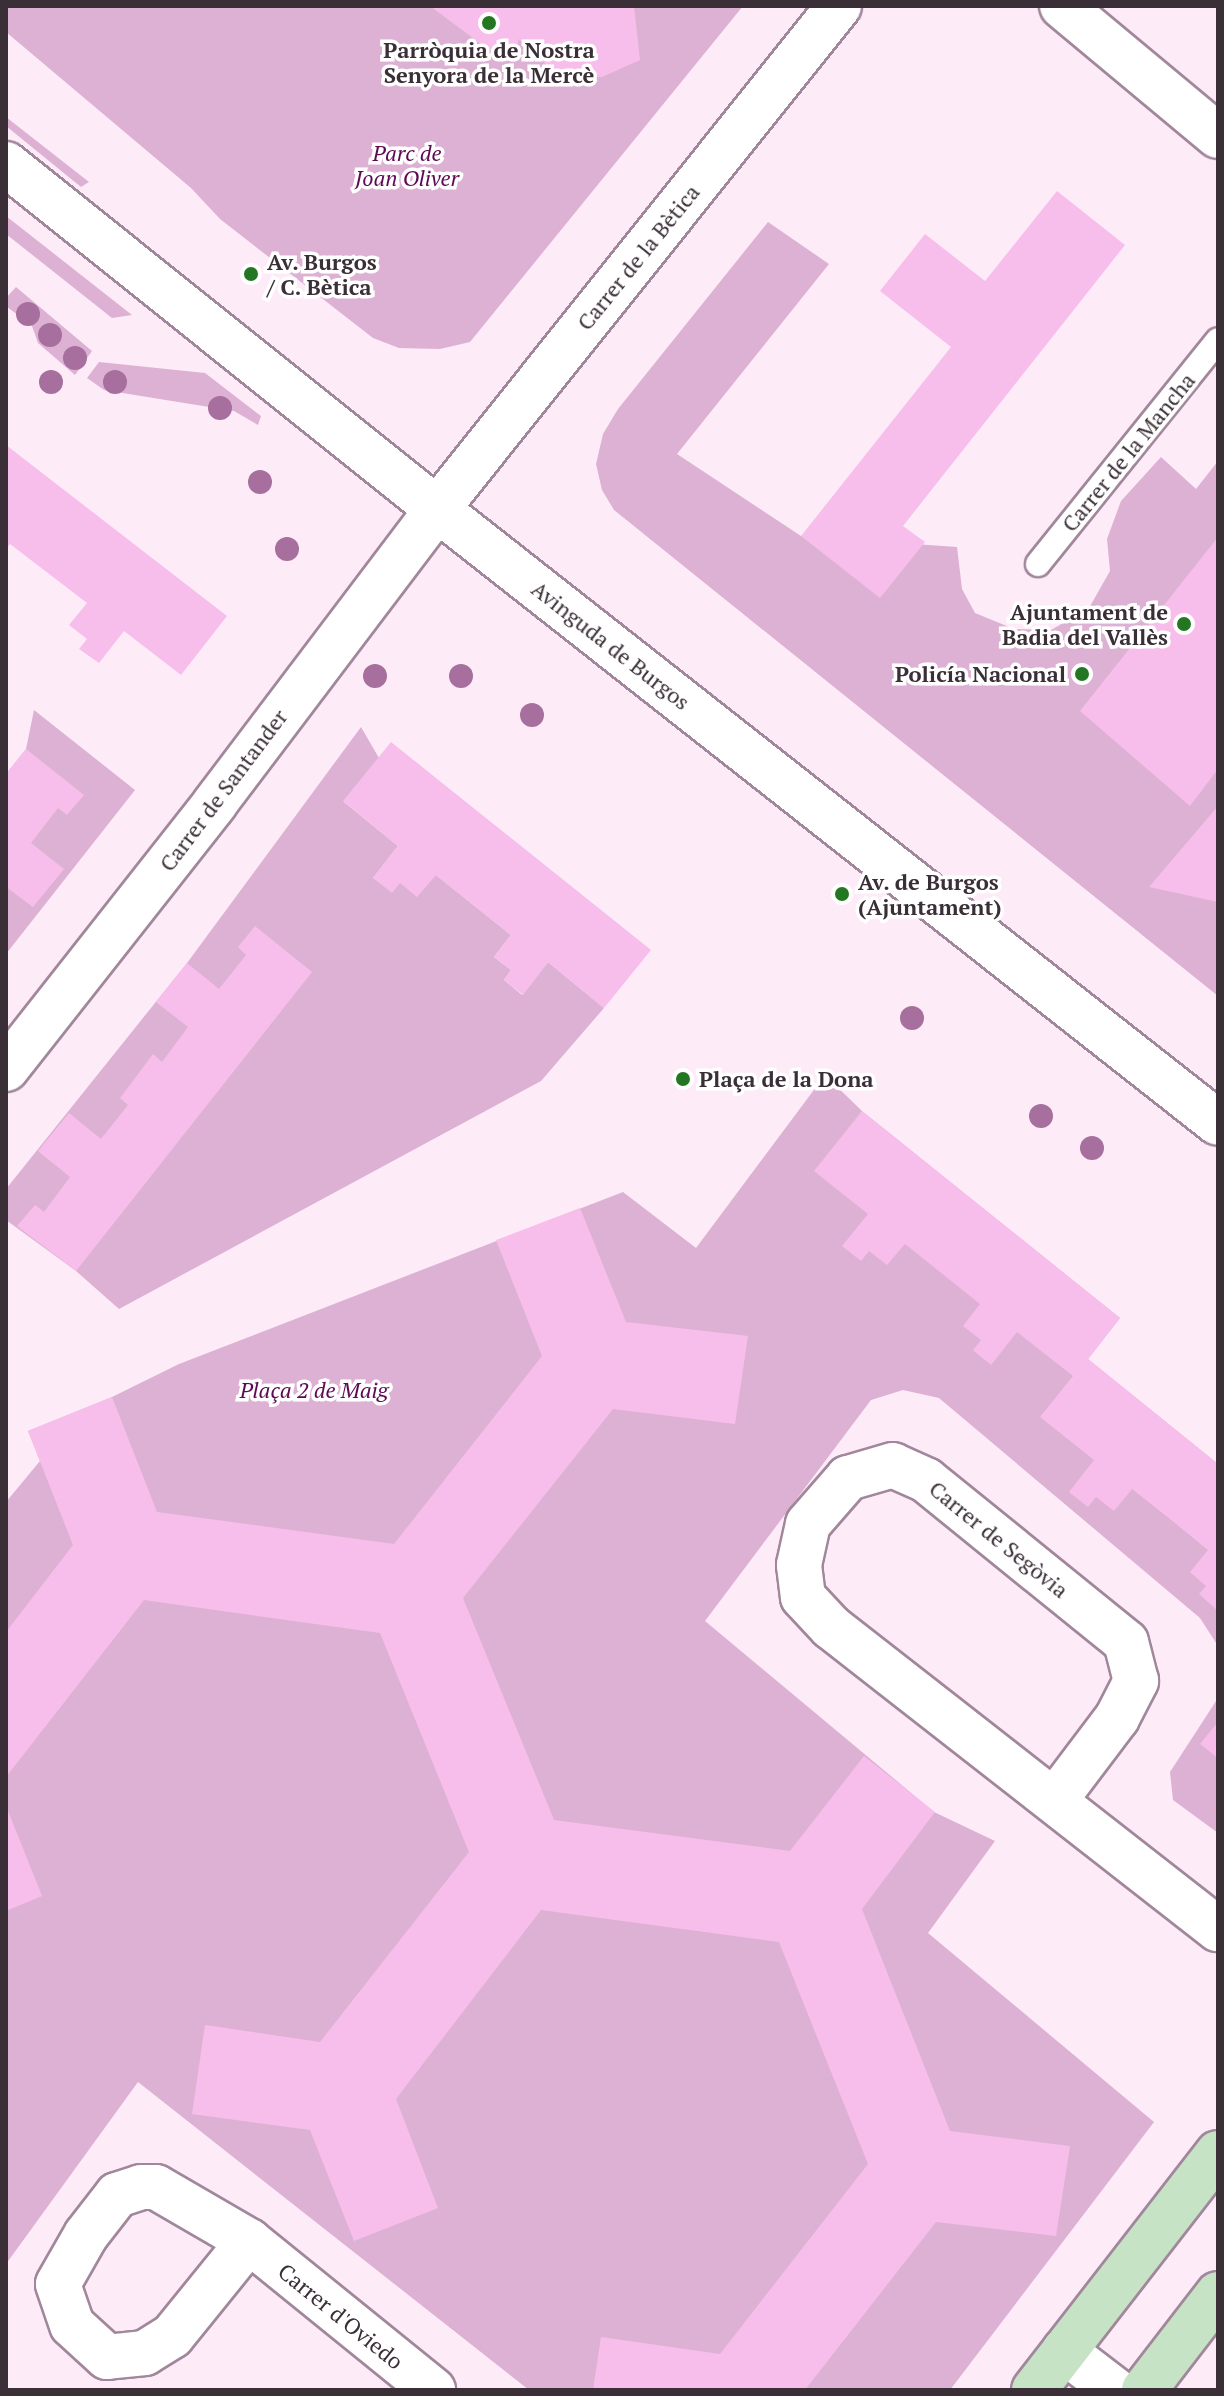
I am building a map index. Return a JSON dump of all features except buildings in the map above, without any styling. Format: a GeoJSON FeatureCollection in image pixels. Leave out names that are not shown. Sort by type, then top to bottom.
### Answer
{"type":"FeatureCollection","features":[{"type":"Feature","properties":{"kind":"street","name":"Carrer de la Bètica"},"geometry":{"type":"LineString","coordinates":[[437,509],[839,6]]}},
{"type":"Feature","properties":{"kind":"street"},"geometry":{"type":"LineString","coordinates":[[1062,6],[1218,136]]}},
{"type":"Feature","properties":{"kind":"street","name":"Avinguda de Burgos"},"geometry":{"type":"LineString","coordinates":[[6,164],[437,509],[1218,1123]]}},
{"type":"Feature","properties":{"kind":"street","name":"Carrer de Santander"},"geometry":{"type":"LineString","coordinates":[[6,1069],[215,803],[437,509]]}},
{"type":"Feature","properties":{"kind":"street","name":"Carrer de Segòvia"},"geometry":{"type":"LineString","coordinates":[[1055,1800],[1117,1718],[1136,1681],[1126,1642],[926,1480],[893,1465],[848,1478],[808,1524],[799,1565],[803,1597],[831,1627],[1218,1929]]}},
{"type":"Feature","properties":{"kind":"street"},"geometry":{"type":"LineString","coordinates":[[1034,2390],[1218,2153]]}},
{"type":"Feature","properties":{"kind":"street","name":"Carrer d'Oviedo"},"geometry":{"type":"LineString","coordinates":[[249,2241],[433,2390]]}},
{"type":"Feature","properties":{"kind":"street"},"geometry":{"type":"LineString","coordinates":[[1144,2390],[1218,2294]]}},
{"type":"Feature","properties":{"kind":"street"},"geometry":{"type":"LineString","coordinates":[[1064,2351],[1115,2390]]}},
{"type":"Feature","properties":{"kind":"lane","name":"Carrer de la Mancha"},"geometry":{"type":"LineString","coordinates":[[1038,564],[1218,340]]}},
{"type":"Feature","properties":{"kind":"green space","name":"Parc de Joan Oliver"},"geometry":{"type":"Polygon","coordinates":[[[6,6],[743,6],[470,342],[440,349],[399,348],[373,338],[220,219],[191,188],[6,32],[6,6]]]}},
{"type":"Feature","properties":{"kind":"green space"},"geometry":{"type":"Polygon","coordinates":[[[6,117],[89,182],[81,187],[6,126],[6,117]]]}},
{"type":"Feature","properties":{"kind":"green space"},"geometry":{"type":"Polygon","coordinates":[[[6,216],[132,315],[112,318],[6,234],[6,216]]]}},
{"type":"Feature","properties":{"kind":"green space"},"geometry":{"type":"Polygon","coordinates":[[[768,222],[829,264],[677,454],[801,536],[957,547],[962,589],[975,613],[1014,629],[1051,630],[1089,608],[1110,571],[1107,539],[1121,501],[1161,457],[1196,489],[1218,461],[1218,996],[614,510],[602,490],[596,464],[603,434],[618,409],[768,222]]]}},
{"type":"Feature","properties":{"kind":"green space"},"geometry":{"type":"Polygon","coordinates":[[[16,287],[92,351],[75,375],[38,343],[32,326],[6,306],[6,298],[16,287]]]}},
{"type":"Feature","properties":{"kind":"green space"},"geometry":{"type":"Polygon","coordinates":[[[99,362],[205,373],[261,416],[258,425],[234,411],[104,390],[87,378],[99,362]]]}},
{"type":"Feature","properties":{"kind":"green space"},"geometry":{"type":"Polygon","coordinates":[[[34,710],[135,790],[6,954],[6,774],[26,749],[34,710]]]}},
{"type":"Feature","properties":{"kind":"green space"},"geometry":{"type":"Polygon","coordinates":[[[361,727],[379,758],[344,802],[398,846],[373,878],[400,883],[436,875],[511,935],[494,957],[511,970],[504,980],[522,995],[548,962],[604,1008],[541,1081],[119,1309],[76,1271],[6,1220],[6,1189],[187,963],[361,727]]]}},
{"type":"Feature","properties":{"kind":"green space","name":"Plaça 2 de Maig"},"geometry":{"type":"Polygon","coordinates":[[[825,1075],[862,1111],[1120,1318],[1088,1359],[1218,1464],[1218,1646],[1200,1618],[939,1398],[903,1390],[871,1400],[705,1621],[934,1812],[995,1841],[928,1933],[1154,2122],[950,2390],[529,2390],[138,2082],[6,2264],[6,1502],[40,1461],[28,1431],[112,1397],[179,1364],[623,1192],[696,1248],[825,1075]]]}},
{"type":"Feature","properties":{"kind":"green space"},"geometry":{"type":"Polygon","coordinates":[[[1218,1698],[1218,1833],[1173,1800],[1170,1772],[1218,1698]]]}},
{"type":"Feature","properties":{"kind":"place","name":"Parròquia de Nostra Senyora de la Mercè"},"geometry":{"type":"Point","coordinates":[489,23]}},
{"type":"Feature","properties":{"kind":"place","name":"Av. Burgos / C. Bètica"},"geometry":{"type":"Point","coordinates":[251,274]}},
{"type":"Feature","properties":{"kind":"place","name":"Ajuntament de Badia del Vallès"},"geometry":{"type":"Point","coordinates":[1184,624]}},
{"type":"Feature","properties":{"kind":"place","name":"Policía Nacional"},"geometry":{"type":"Point","coordinates":[1082,674]}},
{"type":"Feature","properties":{"kind":"place","name":"Av. de Burgos (Ajuntament)"},"geometry":{"type":"Point","coordinates":[842,894]}},
{"type":"Feature","properties":{"kind":"place","name":"Plaça de la Dona"},"geometry":{"type":"Point","coordinates":[683,1079]}}]}
